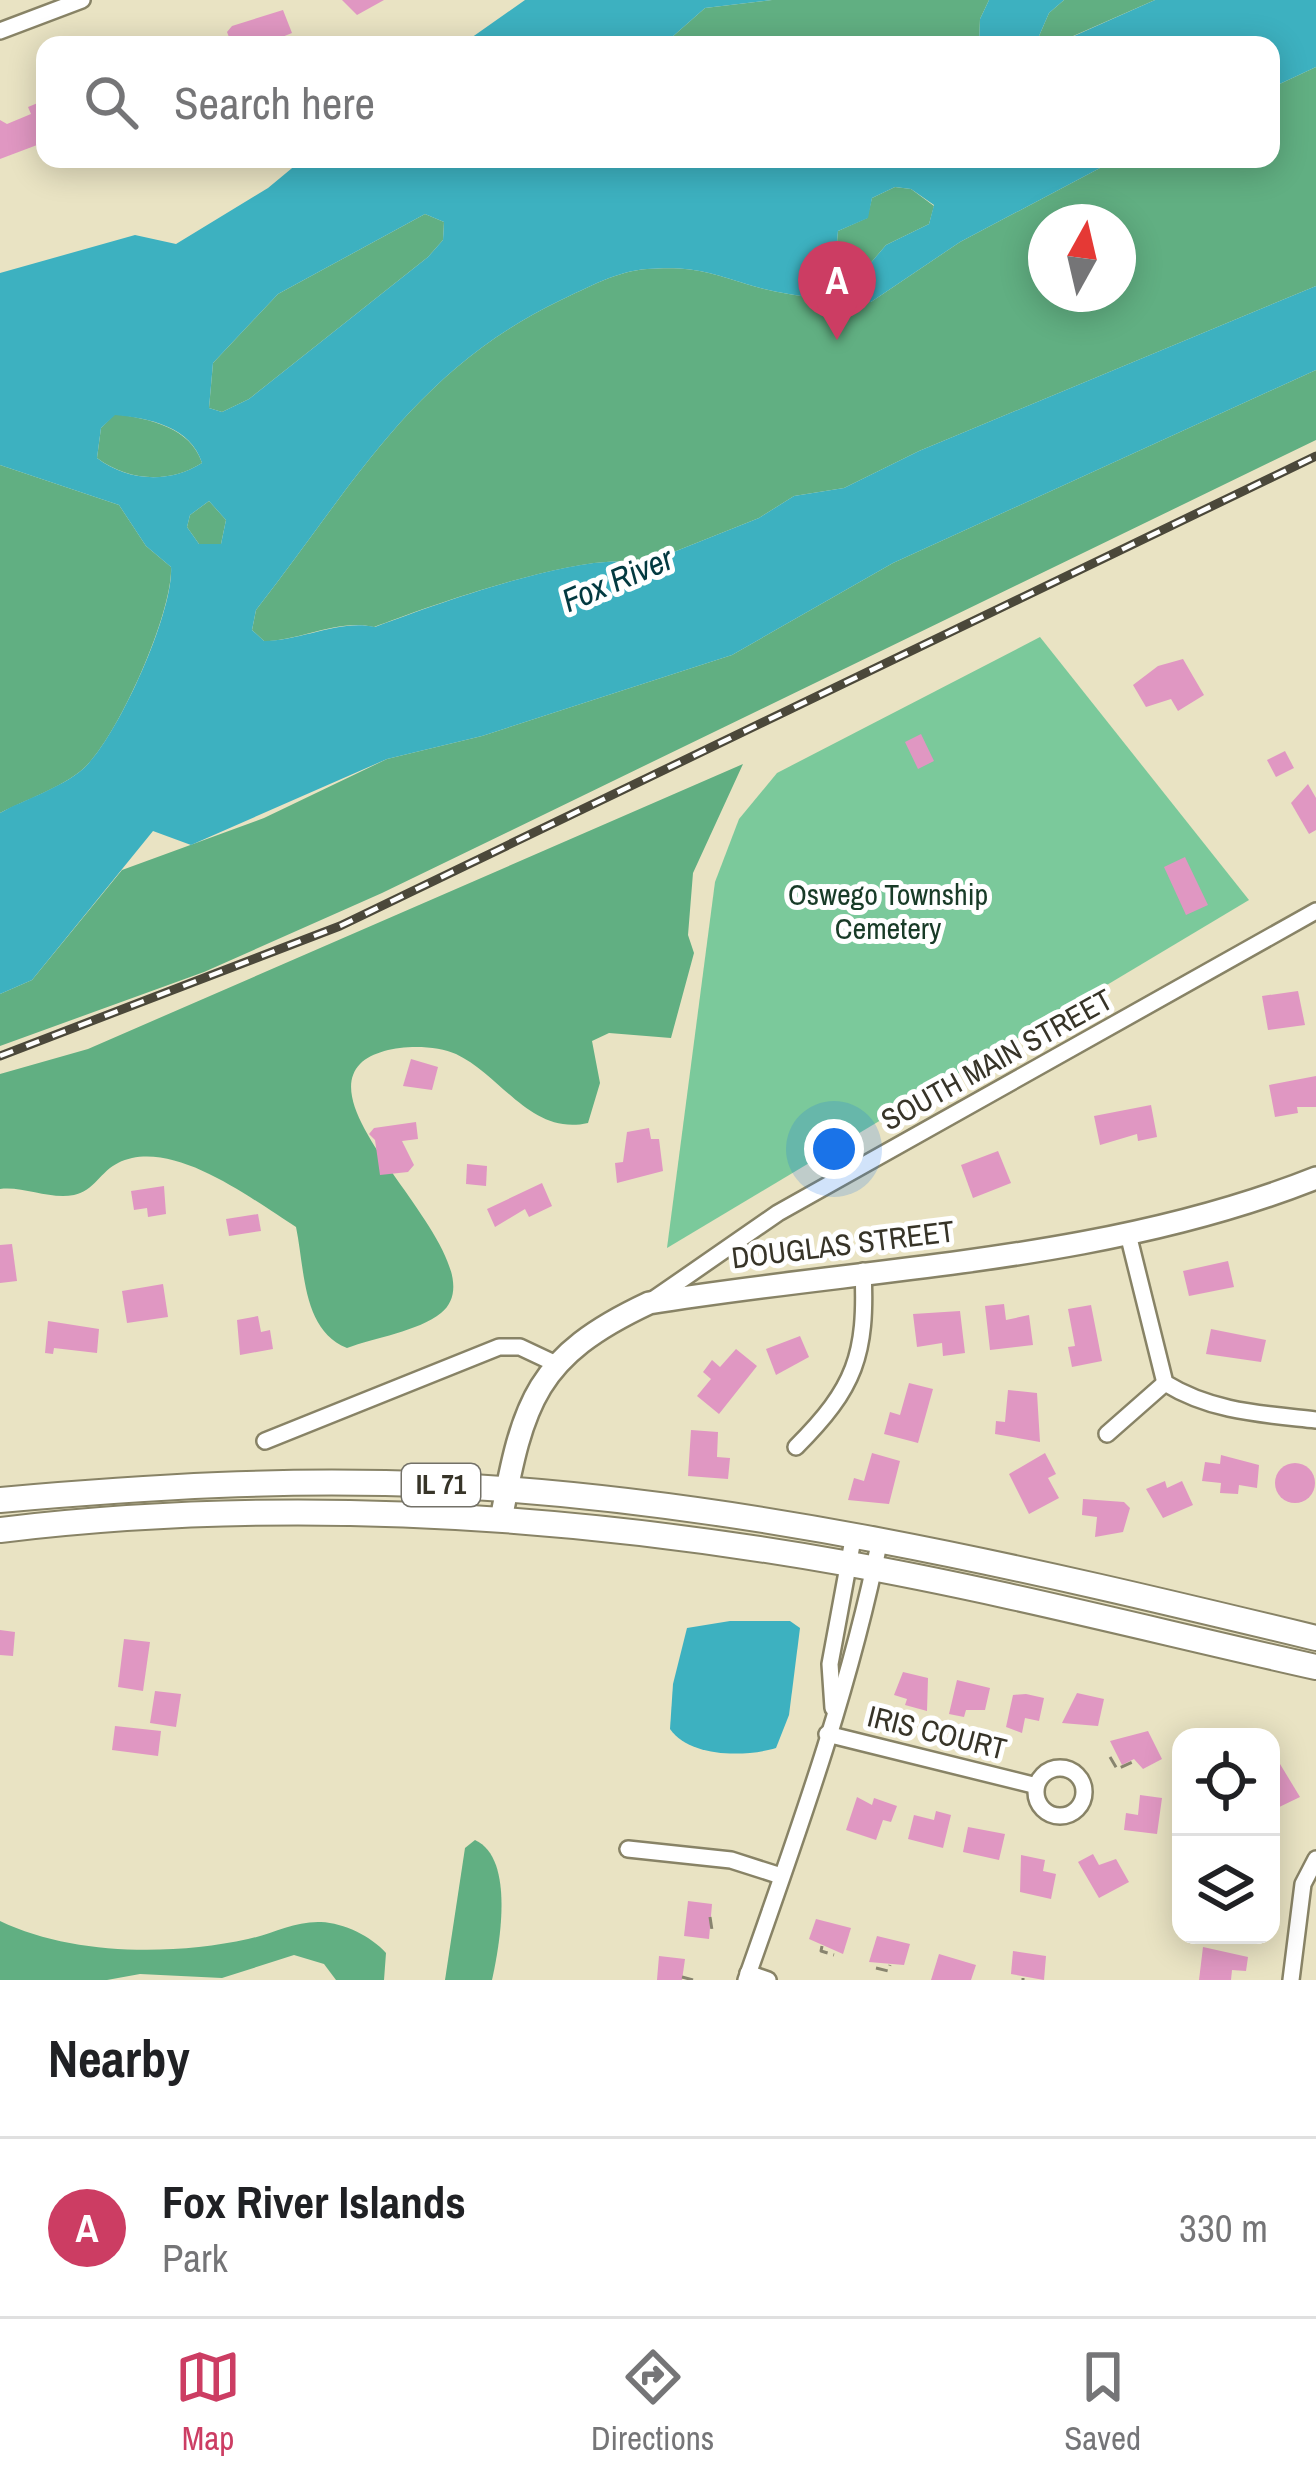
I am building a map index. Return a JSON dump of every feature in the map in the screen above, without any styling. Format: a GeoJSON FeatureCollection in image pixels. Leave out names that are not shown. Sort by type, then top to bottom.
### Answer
{"type":"FeatureCollection","features":[{"type":"Feature","properties":{"kind":"main road","name":"IL 71"},"geometry":{"type":"LineString","coordinates":[[0,1500],[273,1484],[507,1490],[854,1534],[1316,1638]]}},
{"type":"Feature","properties":{"kind":"main road","name":"IL 71"},"geometry":{"type":"LineString","coordinates":[[0,1530],[243,1513],[501,1520],[861,1566],[1316,1667]]}},
{"type":"Feature","properties":{"kind":"street"},"geometry":{"type":"LineString","coordinates":[[0,31],[82,0]]}},
{"type":"Feature","properties":{"kind":"street","name":"SOUTH MAIN STREET"},"geometry":{"type":"LineString","coordinates":[[649,1303],[778,1214],[1316,911]]}},
{"type":"Feature","properties":{"kind":"street","name":"DOUGLAS STREET"},"geometry":{"type":"LineString","coordinates":[[501,1520],[521,1435],[554,1363],[607,1322],[649,1303],[1128,1234],[1316,1178]]}},
{"type":"Feature","properties":{"kind":"street"},"geometry":{"type":"LineString","coordinates":[[1128,1234],[1165,1384]]}},
{"type":"Feature","properties":{"kind":"street"},"geometry":{"type":"LineString","coordinates":[[796,1447],[832,1411],[855,1373],[865,1328],[863,1271]]}},
{"type":"Feature","properties":{"kind":"street"},"geometry":{"type":"LineString","coordinates":[[265,1441],[499,1347],[520,1347],[554,1363]]}},
{"type":"Feature","properties":{"kind":"street"},"geometry":{"type":"LineString","coordinates":[[1165,1384],[1223,1409],[1316,1420]]}},
{"type":"Feature","properties":{"kind":"street"},"geometry":{"type":"LineString","coordinates":[[1106,1434],[1165,1384]]}},
{"type":"Feature","properties":{"kind":"street"},"geometry":{"type":"LineString","coordinates":[[768,1980],[747,1977],[833,1711],[853,1665],[861,1566],[854,1534]]}},
{"type":"Feature","properties":{"kind":"street"},"geometry":{"type":"LineString","coordinates":[[833,1711],[830,1664],[861,1566],[880,1539]]}},
{"type":"Feature","properties":{"kind":"street","name":"IRIS COURT"},"geometry":{"type":"LineString","coordinates":[[827,1734],[1033,1785]]}},
{"type":"Feature","properties":{"kind":"street"},"geometry":{"type":"LineString","coordinates":[[628,1849],[731,1860],[781,1876]]}},
{"type":"Feature","properties":{"kind":"street"},"geometry":{"type":"LineString","coordinates":[[1291,1980],[1303,1884],[1316,1858]]}},
{"type":"Feature","properties":{"kind":"path"},"geometry":{"type":"LineString","coordinates":[[1110,1757],[1118,1769],[1135,1761]]}},
{"type":"Feature","properties":{"kind":"path"},"geometry":{"type":"LineString","coordinates":[[710,1917],[712,1930]]}},
{"type":"Feature","properties":{"kind":"path"},"geometry":{"type":"LineString","coordinates":[[822,1946],[821,1951],[834,1955]]}},
{"type":"Feature","properties":{"kind":"path"},"geometry":{"type":"LineString","coordinates":[[876,1968],[888,1972],[890,1965]]}},
{"type":"Feature","properties":{"kind":"path"},"geometry":{"type":"LineString","coordinates":[[682,1978],[693,1980]]}},
{"type":"Feature","properties":{"kind":"green space"},"geometry":{"type":"Polygon","coordinates":[[[772,0],[989,0],[980,19],[979,36],[673,36],[705,8],[772,0]]]}},
{"type":"Feature","properties":{"kind":"green space"},"geometry":{"type":"Polygon","coordinates":[[[1064,0],[1155,0],[1073,36],[1039,36],[1049,13],[1064,0]]]}},
{"type":"Feature","properties":{"kind":"green space"},"geometry":{"type":"Polygon","coordinates":[[[1316,67],[1316,286],[919,451],[844,488],[794,496],[759,518],[641,565],[619,561],[550,571],[374,627],[347,625],[264,641],[252,630],[256,610],[389,435],[464,361],[561,300],[625,273],[664,268],[702,272],[796,295],[871,302],[960,242],[1028,206],[1028,312],[1136,312],[1136,204],[1032,204],[1100,168],[1280,168],[1280,84],[1316,67]]]}},
{"type":"Feature","properties":{"kind":"green space"},"geometry":{"type":"Polygon","coordinates":[[[895,187],[911,189],[934,206],[929,224],[886,245],[869,265],[852,266],[836,254],[838,231],[867,218],[872,198],[895,187]]]}},
{"type":"Feature","properties":{"kind":"green space"},"geometry":{"type":"Polygon","coordinates":[[[425,214],[444,222],[443,240],[428,257],[249,399],[222,412],[209,408],[213,363],[278,294],[425,214]]]}},
{"type":"Feature","properties":{"kind":"green space"},"geometry":{"type":"Polygon","coordinates":[[[1316,370],[1316,440],[382,893],[204,972],[0,1046],[0,994],[32,980],[122,870],[264,818],[387,759],[482,736],[732,655],[893,563],[1316,370]]]}},
{"type":"Feature","properties":{"kind":"green space"},"geometry":{"type":"Polygon","coordinates":[[[115,414],[155,422],[178,433],[202,463],[162,477],[109,466],[97,458],[101,428],[115,414]]]}},
{"type":"Feature","properties":{"kind":"green space"},"geometry":{"type":"Polygon","coordinates":[[[0,465],[119,505],[146,546],[171,567],[153,643],[97,754],[64,782],[0,813],[0,465]]]}},
{"type":"Feature","properties":{"kind":"green space"},"geometry":{"type":"Polygon","coordinates":[[[209,501],[226,520],[221,544],[199,544],[187,527],[190,515],[209,501]]]}},
{"type":"Feature","properties":{"kind":"green space","name":"Oswego Township Cemetery"},"geometry":{"type":"Polygon","coordinates":[[[1040,637],[1249,900],[667,1248],[715,882],[739,819],[777,773],[1040,637]]]}},
{"type":"Feature","properties":{"kind":"green space"},"geometry":{"type":"Polygon","coordinates":[[[743,764],[693,873],[688,935],[694,953],[671,1038],[609,1033],[592,1041],[600,1083],[588,1123],[568,1125],[533,1113],[473,1064],[446,1050],[393,1049],[360,1064],[351,1088],[359,1119],[447,1260],[453,1290],[441,1313],[432,1319],[347,1348],[332,1339],[313,1313],[296,1227],[235,1188],[187,1165],[139,1157],[118,1163],[74,1195],[0,1189],[0,1074],[88,1049],[743,764]]]}},
{"type":"Feature","properties":{"kind":"green space"},"geometry":{"type":"Polygon","coordinates":[[[475,1840],[488,1850],[500,1883],[501,1925],[492,1980],[445,1980],[465,1848],[475,1840]]]}},
{"type":"Feature","properties":{"kind":"green space"},"geometry":{"type":"Polygon","coordinates":[[[0,1921],[58,1941],[154,1950],[218,1945],[302,1924],[330,1923],[365,1936],[386,1953],[384,1980],[336,1980],[324,1964],[294,1955],[222,1978],[140,1974],[107,1980],[0,1980],[0,1921]]]}},
{"type":"Feature","properties":{"kind":"water"},"geometry":{"type":"Polygon","coordinates":[[[525,0],[772,0],[705,8],[673,36],[474,36],[525,0]]]}},
{"type":"Feature","properties":{"kind":"water"},"geometry":{"type":"Polygon","coordinates":[[[989,0],[1064,0],[1049,13],[1039,36],[979,36],[980,19],[989,0]]]}},
{"type":"Feature","properties":{"kind":"water"},"geometry":{"type":"Polygon","coordinates":[[[1155,0],[1316,0],[1316,67],[1280,84],[1280,36],[1074,36],[1155,0]]]}},
{"type":"Feature","properties":{"kind":"water","name":"Fox River"},"geometry":{"type":"Polygon","coordinates":[[[292,168],[1100,168],[960,242],[871,302],[781,293],[691,270],[647,269],[602,281],[509,329],[425,397],[356,476],[256,610],[252,630],[264,641],[348,626],[375,627],[550,571],[618,561],[641,565],[759,518],[794,496],[844,488],[919,451],[1316,286],[1316,370],[893,563],[732,655],[482,736],[387,759],[191,845],[153,831],[32,980],[0,994],[0,813],[64,782],[97,754],[141,674],[163,613],[171,567],[146,546],[119,505],[0,465],[0,273],[135,235],[176,244],[292,168]],[[895,187],[872,198],[868,218],[838,231],[836,254],[852,266],[869,265],[886,245],[929,224],[934,205],[911,189],[895,187]],[[425,214],[278,294],[213,363],[209,408],[222,412],[249,399],[428,257],[443,240],[444,222],[425,214]],[[115,415],[101,428],[97,458],[121,471],[148,477],[176,474],[202,463],[179,433],[115,415]],[[209,501],[190,515],[187,527],[199,544],[221,544],[226,520],[209,501]]]}},
{"type":"Feature","properties":{"kind":"water"},"geometry":{"type":"Polygon","coordinates":[[[730,1621],[790,1621],[800,1628],[789,1715],[776,1748],[719,1753],[691,1745],[670,1729],[673,1684],[687,1628],[730,1621]]]}},
{"type":"Feature","properties":{"kind":"building"},"geometry":{"type":"Polygon","coordinates":[[[342,0],[384,0],[357,15],[342,0]]]}},
{"type":"Feature","properties":{"kind":"building"},"geometry":{"type":"Polygon","coordinates":[[[283,10],[292,33],[229,36],[232,26],[283,10]]]}},
{"type":"Feature","properties":{"kind":"building"},"geometry":{"type":"Polygon","coordinates":[[[36,104],[36,145],[0,159],[0,120],[7,124],[31,114],[28,107],[36,104]]]}},
{"type":"Feature","properties":{"kind":"building"},"geometry":{"type":"Polygon","coordinates":[[[1183,659],[1204,695],[1178,711],[1171,699],[1146,707],[1133,685],[1158,666],[1183,659]]]}},
{"type":"Feature","properties":{"kind":"building"},"geometry":{"type":"Polygon","coordinates":[[[921,734],[934,761],[918,769],[905,742],[921,734]]]}},
{"type":"Feature","properties":{"kind":"building"},"geometry":{"type":"Polygon","coordinates":[[[1285,751],[1294,768],[1276,777],[1267,760],[1285,751]]]}},
{"type":"Feature","properties":{"kind":"building"},"geometry":{"type":"Polygon","coordinates":[[[1308,784],[1316,798],[1316,830],[1309,834],[1291,803],[1308,784]]]}},
{"type":"Feature","properties":{"kind":"building"},"geometry":{"type":"Polygon","coordinates":[[[1185,857],[1208,905],[1186,915],[1164,867],[1185,857]]]}},
{"type":"Feature","properties":{"kind":"building"},"geometry":{"type":"Polygon","coordinates":[[[1298,991],[1305,1025],[1268,1030],[1262,996],[1298,991]]]}},
{"type":"Feature","properties":{"kind":"building"},"geometry":{"type":"Polygon","coordinates":[[[411,1059],[438,1067],[432,1090],[403,1086],[411,1059]]]}},
{"type":"Feature","properties":{"kind":"building"},"geometry":{"type":"Polygon","coordinates":[[[1316,1076],[1316,1107],[1297,1107],[1298,1113],[1275,1117],[1269,1085],[1316,1076]]]}},
{"type":"Feature","properties":{"kind":"building"},"geometry":{"type":"Polygon","coordinates":[[[1151,1105],[1157,1137],[1138,1141],[1137,1134],[1100,1145],[1094,1116],[1151,1105]]]}},
{"type":"Feature","properties":{"kind":"building"},"geometry":{"type":"Polygon","coordinates":[[[416,1122],[418,1139],[402,1141],[414,1165],[408,1172],[380,1175],[375,1140],[369,1134],[374,1128],[416,1122]]]}},
{"type":"Feature","properties":{"kind":"building"},"geometry":{"type":"Polygon","coordinates":[[[649,1128],[651,1139],[659,1139],[663,1171],[617,1183],[615,1163],[623,1162],[627,1132],[649,1128]]]}},
{"type":"Feature","properties":{"kind":"building"},"geometry":{"type":"Polygon","coordinates":[[[998,1151],[1011,1183],[973,1198],[961,1165],[998,1151]]]}},
{"type":"Feature","properties":{"kind":"building"},"geometry":{"type":"Polygon","coordinates":[[[467,1164],[487,1166],[486,1186],[466,1184],[467,1164]]]}},
{"type":"Feature","properties":{"kind":"building"},"geometry":{"type":"Polygon","coordinates":[[[542,1183],[552,1206],[529,1217],[525,1209],[495,1227],[487,1209],[542,1183]]]}},
{"type":"Feature","properties":{"kind":"building"},"geometry":{"type":"Polygon","coordinates":[[[164,1186],[166,1214],[148,1217],[147,1208],[134,1210],[131,1191],[164,1186]]]}},
{"type":"Feature","properties":{"kind":"building"},"geometry":{"type":"Polygon","coordinates":[[[258,1214],[261,1231],[229,1236],[226,1219],[258,1214]]]}},
{"type":"Feature","properties":{"kind":"building"},"geometry":{"type":"Polygon","coordinates":[[[12,1244],[17,1281],[0,1283],[0,1245],[12,1244]]]}},
{"type":"Feature","properties":{"kind":"building"},"geometry":{"type":"Polygon","coordinates":[[[1228,1261],[1234,1287],[1189,1296],[1183,1271],[1228,1261]]]}},
{"type":"Feature","properties":{"kind":"building"},"geometry":{"type":"Polygon","coordinates":[[[163,1284],[168,1317],[127,1323],[122,1291],[163,1284]]]}},
{"type":"Feature","properties":{"kind":"building"},"geometry":{"type":"Polygon","coordinates":[[[1004,1304],[1006,1320],[1029,1315],[1033,1345],[990,1350],[985,1306],[1004,1304]]]}},
{"type":"Feature","properties":{"kind":"building"},"geometry":{"type":"Polygon","coordinates":[[[1091,1305],[1102,1361],[1072,1367],[1068,1347],[1075,1346],[1068,1309],[1091,1305]]]}},
{"type":"Feature","properties":{"kind":"building"},"geometry":{"type":"Polygon","coordinates":[[[960,1311],[965,1353],[943,1356],[942,1343],[917,1347],[913,1314],[960,1311]]]}},
{"type":"Feature","properties":{"kind":"building"},"geometry":{"type":"Polygon","coordinates":[[[258,1316],[261,1332],[270,1330],[273,1349],[240,1355],[237,1320],[258,1316]]]}},
{"type":"Feature","properties":{"kind":"building"},"geometry":{"type":"Polygon","coordinates":[[[48,1321],[99,1329],[97,1353],[54,1348],[53,1354],[45,1353],[48,1321]]]}},
{"type":"Feature","properties":{"kind":"building"},"geometry":{"type":"Polygon","coordinates":[[[1211,1329],[1266,1340],[1261,1362],[1206,1354],[1211,1329]]]}},
{"type":"Feature","properties":{"kind":"building"},"geometry":{"type":"Polygon","coordinates":[[[800,1336],[809,1357],[776,1375],[766,1349],[800,1336]]]}},
{"type":"Feature","properties":{"kind":"building"},"geometry":{"type":"Polygon","coordinates":[[[736,1349],[757,1366],[719,1414],[697,1396],[711,1379],[703,1372],[712,1360],[720,1367],[736,1349]]]}},
{"type":"Feature","properties":{"kind":"building"},"geometry":{"type":"Polygon","coordinates":[[[909,1383],[933,1389],[918,1443],[884,1434],[890,1412],[900,1415],[909,1383]]]}},
{"type":"Feature","properties":{"kind":"building"},"geometry":{"type":"Polygon","coordinates":[[[1008,1390],[1037,1393],[1040,1442],[995,1434],[996,1421],[1005,1422],[1008,1390]]]}},
{"type":"Feature","properties":{"kind":"building"},"geometry":{"type":"Polygon","coordinates":[[[691,1430],[718,1432],[717,1457],[730,1458],[728,1479],[688,1476],[691,1430]]]}},
{"type":"Feature","properties":{"kind":"building"},"geometry":{"type":"Polygon","coordinates":[[[872,1453],[900,1461],[889,1504],[848,1500],[854,1478],[864,1481],[872,1453]]]}},
{"type":"Feature","properties":{"kind":"building"},"geometry":{"type":"Polygon","coordinates":[[[1045,1453],[1056,1474],[1048,1478],[1059,1498],[1029,1514],[1009,1474],[1045,1453]]]}},
{"type":"Feature","properties":{"kind":"building"},"geometry":{"type":"Polygon","coordinates":[[[1221,1455],[1259,1465],[1257,1488],[1239,1485],[1238,1494],[1220,1493],[1221,1483],[1202,1481],[1205,1462],[1220,1464],[1221,1455]]]}},
{"type":"Feature","properties":{"kind":"building"},"geometry":{"type":"Polygon","coordinates":[[[1295,1463],[1309,1469],[1315,1483],[1309,1497],[1295,1503],[1281,1497],[1275,1483],[1281,1469],[1295,1463]]]}},
{"type":"Feature","properties":{"kind":"building"},"geometry":{"type":"Polygon","coordinates":[[[1165,1481],[1167,1488],[1182,1481],[1193,1505],[1163,1518],[1146,1489],[1165,1481]]]}},
{"type":"Feature","properties":{"kind":"building"},"geometry":{"type":"Polygon","coordinates":[[[1083,1499],[1124,1502],[1130,1508],[1123,1532],[1095,1537],[1097,1517],[1082,1515],[1083,1499]]]}},
{"type":"Feature","properties":{"kind":"building"},"geometry":{"type":"Polygon","coordinates":[[[0,1630],[15,1632],[13,1656],[0,1655],[0,1630]]]}},
{"type":"Feature","properties":{"kind":"building"},"geometry":{"type":"Polygon","coordinates":[[[124,1639],[150,1642],[143,1691],[118,1687],[124,1639]]]}},
{"type":"Feature","properties":{"kind":"building"},"geometry":{"type":"Polygon","coordinates":[[[903,1672],[928,1678],[927,1711],[905,1705],[907,1699],[894,1695],[903,1672]]]}},
{"type":"Feature","properties":{"kind":"building"},"geometry":{"type":"Polygon","coordinates":[[[957,1680],[990,1688],[985,1710],[966,1710],[964,1717],[949,1714],[957,1680]]]}},
{"type":"Feature","properties":{"kind":"building"},"geometry":{"type":"Polygon","coordinates":[[[155,1691],[181,1694],[176,1727],[150,1723],[155,1691]]]}},
{"type":"Feature","properties":{"kind":"building"},"geometry":{"type":"Polygon","coordinates":[[[1077,1693],[1104,1699],[1098,1726],[1062,1723],[1077,1693]]]}},
{"type":"Feature","properties":{"kind":"building"},"geometry":{"type":"Polygon","coordinates":[[[1013,1695],[1044,1698],[1039,1721],[1025,1718],[1022,1733],[1006,1727],[1013,1695]]]}},
{"type":"Feature","properties":{"kind":"building"},"geometry":{"type":"Polygon","coordinates":[[[115,1726],[161,1731],[158,1756],[112,1750],[115,1726]]]}},
{"type":"Feature","properties":{"kind":"building"},"geometry":{"type":"Polygon","coordinates":[[[1148,1731],[1162,1759],[1143,1769],[1134,1759],[1122,1765],[1110,1741],[1148,1731]]]}},
{"type":"Feature","properties":{"kind":"building"},"geometry":{"type":"Polygon","coordinates":[[[1280,1764],[1300,1797],[1280,1807],[1280,1764]]]}},
{"type":"Feature","properties":{"kind":"building"},"geometry":{"type":"Polygon","coordinates":[[[1140,1795],[1162,1798],[1157,1834],[1124,1830],[1126,1813],[1138,1815],[1140,1795]]]}},
{"type":"Feature","properties":{"kind":"building"},"geometry":{"type":"Polygon","coordinates":[[[857,1797],[872,1805],[874,1798],[897,1806],[891,1822],[883,1820],[876,1840],[846,1830],[857,1797]]]}},
{"type":"Feature","properties":{"kind":"building"},"geometry":{"type":"Polygon","coordinates":[[[936,1811],[951,1815],[943,1848],[908,1839],[914,1815],[934,1820],[936,1811]]]}},
{"type":"Feature","properties":{"kind":"building"},"geometry":{"type":"Polygon","coordinates":[[[968,1827],[1005,1834],[999,1860],[963,1852],[968,1827]]]}},
{"type":"Feature","properties":{"kind":"building"},"geometry":{"type":"Polygon","coordinates":[[[1093,1854],[1099,1865],[1116,1859],[1129,1882],[1099,1898],[1078,1862],[1093,1854]]]}},
{"type":"Feature","properties":{"kind":"building"},"geometry":{"type":"Polygon","coordinates":[[[1021,1855],[1045,1860],[1043,1871],[1056,1874],[1051,1899],[1020,1892],[1021,1855]]]}},
{"type":"Feature","properties":{"kind":"building"},"geometry":{"type":"Polygon","coordinates":[[[688,1901],[712,1904],[709,1939],[684,1936],[688,1901]]]}},
{"type":"Feature","properties":{"kind":"building"},"geometry":{"type":"Polygon","coordinates":[[[816,1919],[851,1928],[843,1954],[809,1939],[816,1919]]]}},
{"type":"Feature","properties":{"kind":"building"},"geometry":{"type":"Polygon","coordinates":[[[877,1936],[910,1944],[904,1965],[869,1962],[877,1936]]]}},
{"type":"Feature","properties":{"kind":"building"},"geometry":{"type":"Polygon","coordinates":[[[1203,1947],[1248,1957],[1246,1971],[1232,1970],[1231,1980],[1199,1980],[1203,1947]]]}},
{"type":"Feature","properties":{"kind":"building"},"geometry":{"type":"Polygon","coordinates":[[[1013,1951],[1046,1956],[1044,1980],[1011,1974],[1013,1951]]]}},
{"type":"Feature","properties":{"kind":"building"},"geometry":{"type":"Polygon","coordinates":[[[939,1954],[976,1965],[971,1980],[931,1980],[939,1954]]]}},
{"type":"Feature","properties":{"kind":"building"},"geometry":{"type":"Polygon","coordinates":[[[659,1956],[685,1959],[682,1980],[657,1980],[659,1956]]]}},
{"type":"Feature","properties":{"kind":"railway"},"geometry":{"type":"LineString","coordinates":[[0,1056],[340,926],[1316,456]]}},
{"type":"Feature","properties":{"kind":"place","name":"Fox River Islands"},"geometry":{"type":"Point","coordinates":[837,340]}}]}
